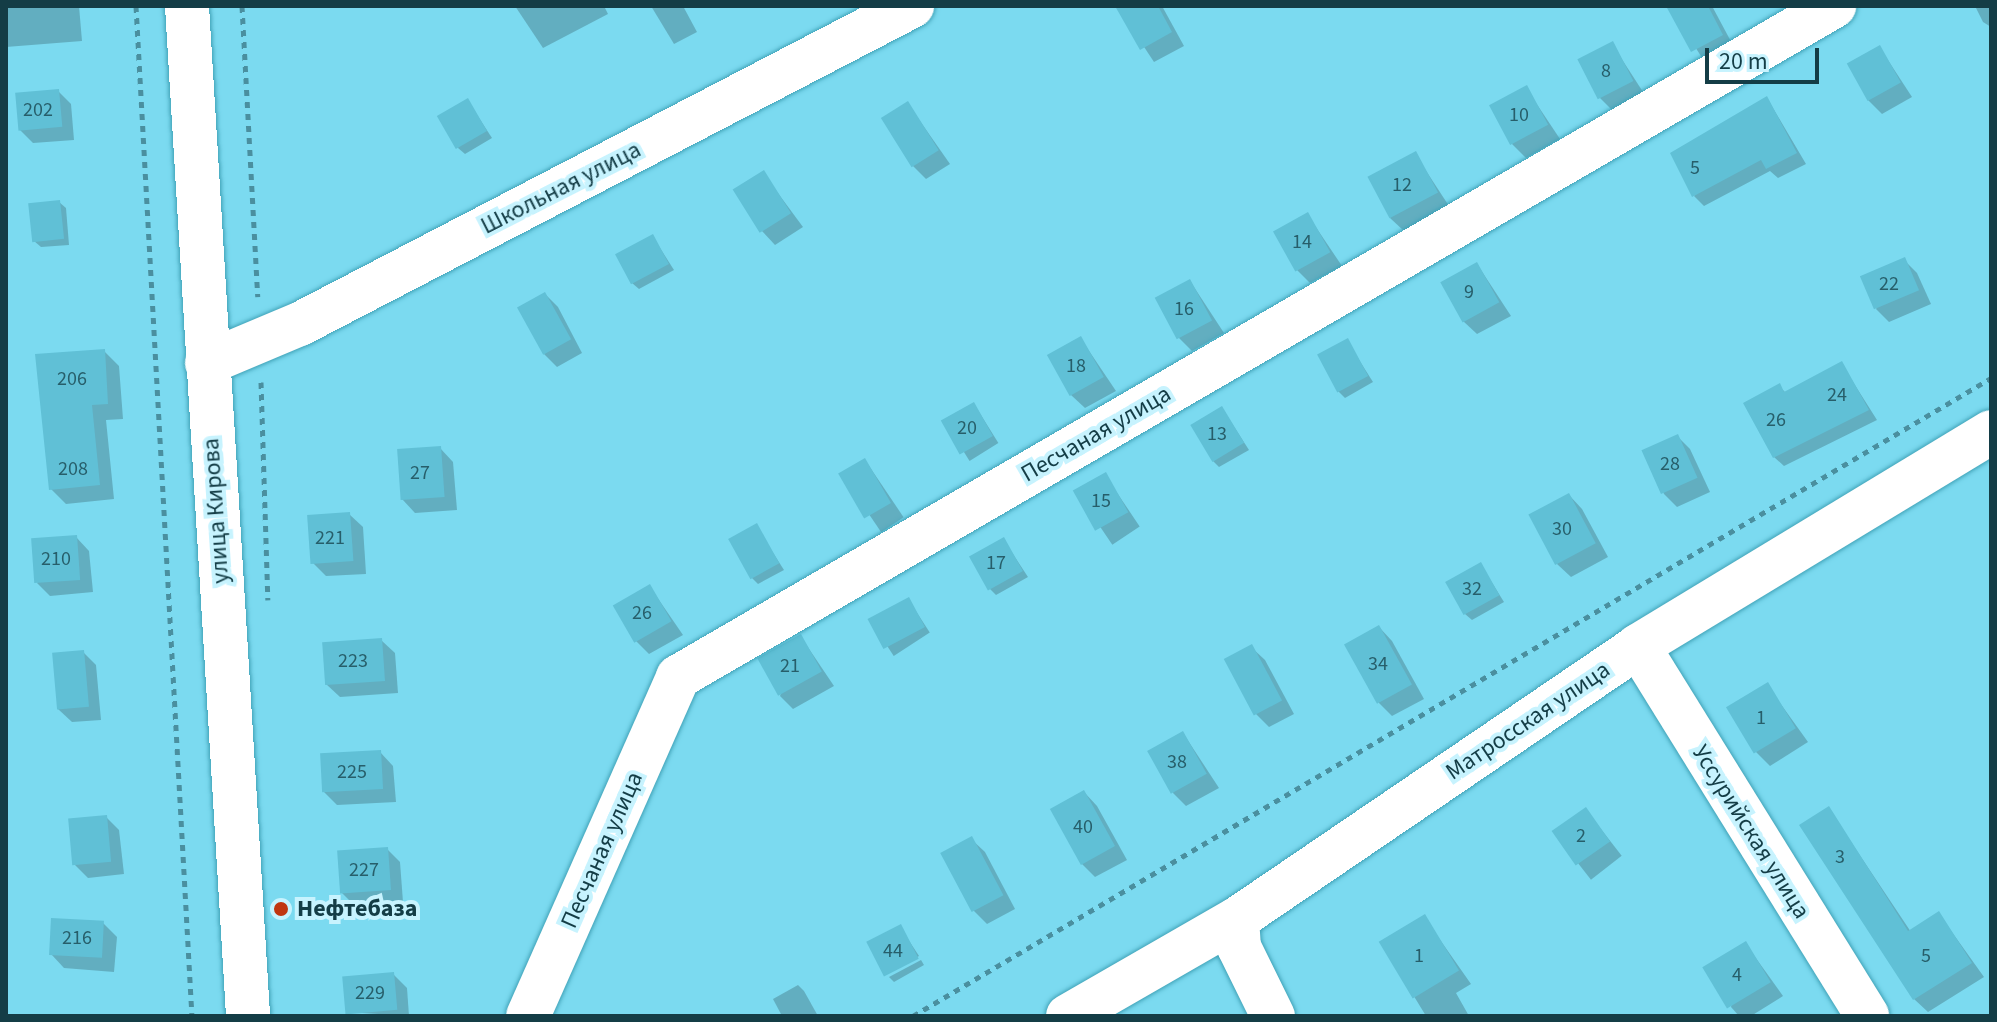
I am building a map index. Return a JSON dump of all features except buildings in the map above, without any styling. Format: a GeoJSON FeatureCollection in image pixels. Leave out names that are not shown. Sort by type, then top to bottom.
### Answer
{"type":"FeatureCollection","features":[{"type":"Feature","properties":{"kind":"street","name":"улица Кирова"},"geometry":{"type":"LineString","coordinates":[[187,6],[248,1016]]}},
{"type":"Feature","properties":{"kind":"street","name":"Школьная улица"},"geometry":{"type":"LineString","coordinates":[[207,363],[300,324],[912,6]]}},
{"type":"Feature","properties":{"kind":"street","name":"Песчаная улица"},"geometry":{"type":"LineString","coordinates":[[528,1016],[678,677],[1834,6]]}},
{"type":"Feature","properties":{"kind":"street","name":"Матросская улица"},"geometry":{"type":"LineString","coordinates":[[1068,1016],[1237,919],[1638,646],[1991,432]]}},
{"type":"Feature","properties":{"kind":"street","name":"Уссурийская улица"},"geometry":{"type":"LineString","coordinates":[[1638,646],[1867,1016]]}},
{"type":"Feature","properties":{"kind":"street"},"geometry":{"type":"LineString","coordinates":[[1237,919],[1239,947],[1273,1016]]}},
{"type":"Feature","properties":{"kind":"path"},"geometry":{"type":"LineString","coordinates":[[136,6],[192,1016]]}},
{"type":"Feature","properties":{"kind":"path"},"geometry":{"type":"LineString","coordinates":[[242,6],[260,340]]}},
{"type":"Feature","properties":{"kind":"path"},"geometry":{"type":"LineString","coordinates":[[913,1016],[1991,378]]}},
{"type":"Feature","properties":{"kind":"place","name":"Нефтебаза"},"geometry":{"type":"Point","coordinates":[281,909]}}]}
